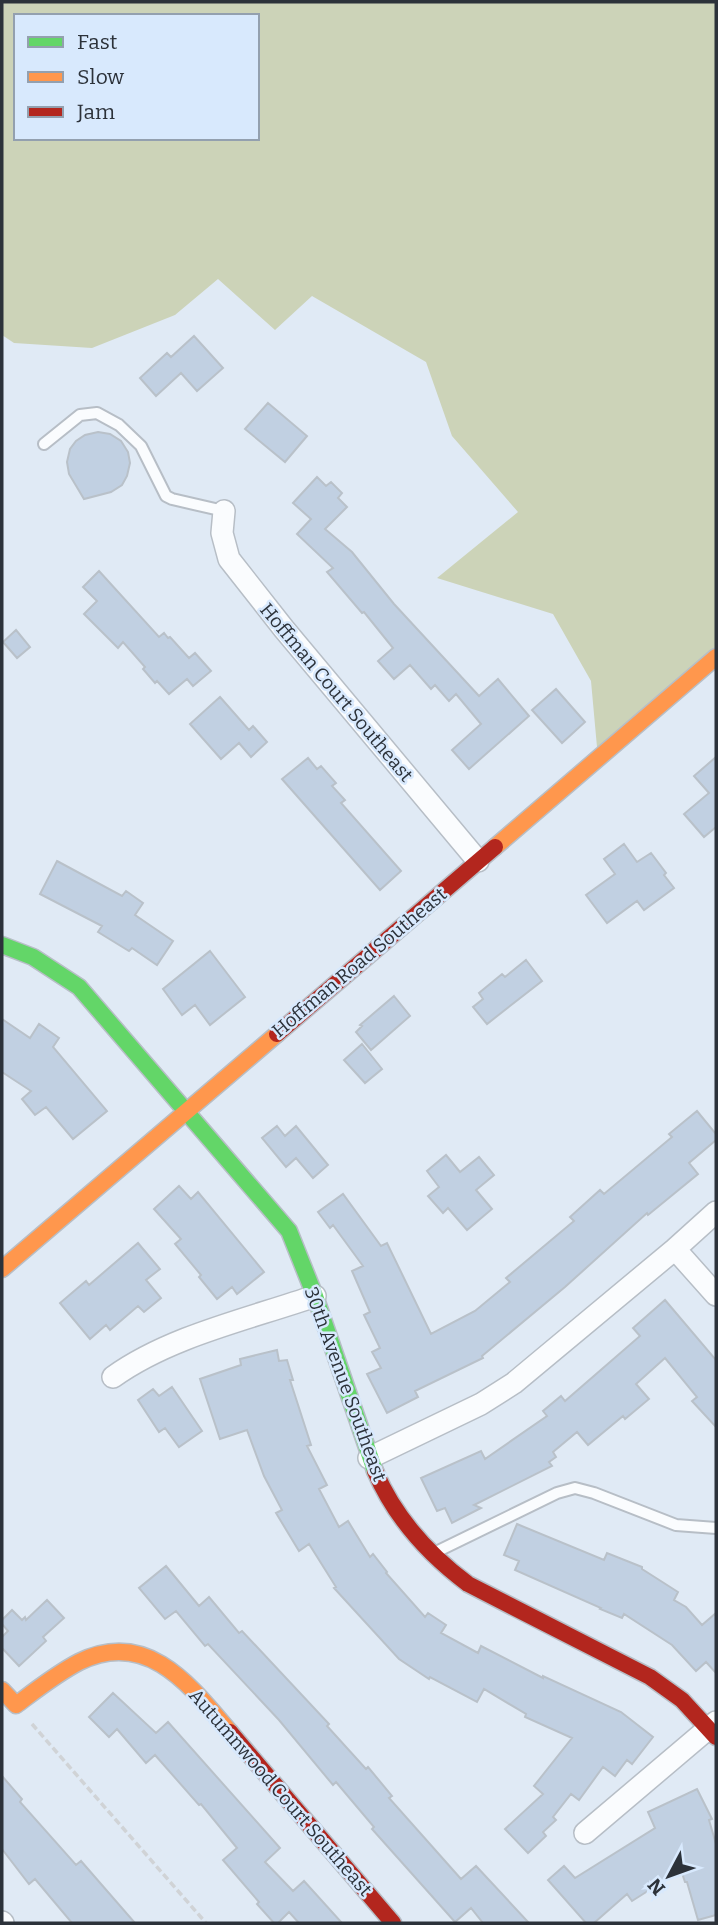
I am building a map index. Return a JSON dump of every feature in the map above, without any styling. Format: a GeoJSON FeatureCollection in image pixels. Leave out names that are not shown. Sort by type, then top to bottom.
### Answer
{"type":"FeatureCollection","features":[{"type":"Feature","properties":{"kind":"street","name":"Hoffman Court Southeast"},"geometry":{"type":"LineString","coordinates":[[225,511],[222,533],[229,559],[292,639],[478,861]]}},
{"type":"Feature","properties":{"kind":"street","name":"Hoffman Road Southeast"},"geometry":{"type":"LineString","coordinates":[[2,1269],[716,657]]}},
{"type":"Feature","properties":{"kind":"street","name":"30th Avenue Southeast"},"geometry":{"type":"LineString","coordinates":[[2,945],[20,950],[43,962],[79,987],[289,1231],[315,1296],[369,1458],[398,1515],[432,1554],[468,1584],[491,1597],[650,1677],[682,1700],[714,1729]]}},
{"type":"Feature","properties":{"kind":"street"},"geometry":{"type":"LineString","coordinates":[[369,1458],[481,1404],[514,1383],[676,1249],[716,1212]]}},
{"type":"Feature","properties":{"kind":"street"},"geometry":{"type":"LineString","coordinates":[[676,1249],[716,1295]]}},
{"type":"Feature","properties":{"kind":"street"},"geometry":{"type":"LineString","coordinates":[[113,1377],[136,1360],[178,1342],[315,1296]]}},
{"type":"Feature","properties":{"kind":"street","name":"Autumnwood Court Southeast"},"geometry":{"type":"LineString","coordinates":[[16,1705],[89,1655],[116,1649],[151,1658],[191,1686],[393,1923]]}},
{"type":"Feature","properties":{"kind":"street"},"geometry":{"type":"LineString","coordinates":[[2,1690],[16,1705]]}},
{"type":"Feature","properties":{"kind":"street"},"geometry":{"type":"LineString","coordinates":[[585,1833],[714,1729]]}},
{"type":"Feature","properties":{"kind":"lane"},"geometry":{"type":"LineString","coordinates":[[44,444],[80,415],[97,413],[119,425],[141,446],[166,496],[225,511]]}},
{"type":"Feature","properties":{"kind":"lane"},"geometry":{"type":"LineString","coordinates":[[432,1554],[557,1493],[575,1488],[676,1525],[716,1528]]}},
{"type":"Feature","properties":{"kind":"path"},"geometry":{"type":"LineString","coordinates":[[16,1705],[206,1923]]}},
{"type":"Feature","properties":{"kind":"green space"},"geometry":{"type":"Polygon","coordinates":[[[2,2],[716,2],[716,657],[598,758],[591,681],[553,614],[437,578],[518,512],[452,436],[426,362],[312,296],[275,330],[218,279],[175,315],[92,348],[14,343],[2,335],[2,2]]]}},
{"type":"Feature","properties":{"kind":"building"},"geometry":{"type":"Polygon","coordinates":[[[194,336],[223,368],[197,391],[181,373],[156,396],[140,378],[167,353],[171,357],[194,336]]]}},
{"type":"Feature","properties":{"kind":"building"},"geometry":{"type":"Polygon","coordinates":[[[268,403],[307,436],[285,462],[245,429],[268,403]]]}},
{"type":"Feature","properties":{"kind":"building"},"geometry":{"type":"Polygon","coordinates":[[[98,432],[110,434],[121,441],[128,452],[130,463],[122,485],[111,492],[84,499],[69,474],[67,462],[70,449],[76,441],[85,435],[98,432]]]}},
{"type":"Feature","properties":{"kind":"building"},"geometry":{"type":"Polygon","coordinates":[[[317,477],[326,486],[331,482],[342,493],[338,498],[347,507],[325,529],[352,552],[394,604],[479,696],[498,679],[529,716],[469,769],[452,750],[481,724],[456,694],[449,701],[435,685],[431,689],[410,665],[394,679],[378,661],[393,648],[327,572],[333,568],[297,534],[311,519],[293,503],[317,477]]]}},
{"type":"Feature","properties":{"kind":"building"},"geometry":{"type":"Polygon","coordinates":[[[99,571],[159,637],[164,633],[170,637],[189,658],[195,653],[211,671],[193,686],[187,679],[169,694],[157,681],[155,683],[123,642],[118,648],[84,614],[97,601],[83,587],[99,571]]]}},
{"type":"Feature","properties":{"kind":"building"},"geometry":{"type":"Polygon","coordinates":[[[16,630],[30,647],[17,658],[3,642],[16,630]]]}},
{"type":"Feature","properties":{"kind":"building"},"geometry":{"type":"Polygon","coordinates":[[[556,689],[585,722],[562,743],[532,710],[556,689]]]}},
{"type":"Feature","properties":{"kind":"building"},"geometry":{"type":"Polygon","coordinates":[[[220,697],[249,730],[253,726],[267,742],[251,757],[239,743],[221,759],[190,724],[220,697]]]}},
{"type":"Feature","properties":{"kind":"building"},"geometry":{"type":"Polygon","coordinates":[[[716,757],[716,827],[704,837],[684,814],[709,793],[694,776],[716,757]]]}},
{"type":"Feature","properties":{"kind":"building"},"geometry":{"type":"Polygon","coordinates":[[[308,758],[317,769],[321,766],[336,783],[332,786],[345,800],[341,803],[401,871],[380,890],[282,779],[308,758]]]}},
{"type":"Feature","properties":{"kind":"building"},"geometry":{"type":"Polygon","coordinates":[[[624,844],[637,862],[651,853],[674,888],[644,910],[637,901],[607,923],[586,895],[615,874],[604,859],[624,844]]]}},
{"type":"Feature","properties":{"kind":"building"},"geometry":{"type":"Polygon","coordinates":[[[57,861],[122,896],[126,891],[143,903],[135,915],[173,941],[157,965],[132,948],[129,951],[98,932],[102,926],[40,894],[57,861]]]}},
{"type":"Feature","properties":{"kind":"building"},"geometry":{"type":"Polygon","coordinates":[[[210,951],[245,997],[210,1025],[195,1005],[182,1015],[163,989],[210,951]]]}},
{"type":"Feature","properties":{"kind":"building"},"geometry":{"type":"Polygon","coordinates":[[[526,960],[542,981],[487,1024],[473,1007],[483,999],[479,993],[502,974],[505,977],[526,960]]]}},
{"type":"Feature","properties":{"kind":"building"},"geometry":{"type":"Polygon","coordinates":[[[394,996],[410,1016],[371,1050],[356,1032],[362,1026],[360,1025],[394,996]]]}},
{"type":"Feature","properties":{"kind":"building"},"geometry":{"type":"Polygon","coordinates":[[[2,1019],[30,1038],[39,1024],[59,1038],[53,1047],[107,1111],[73,1139],[46,1107],[35,1115],[22,1099],[31,1091],[2,1072],[2,1019]]]}},
{"type":"Feature","properties":{"kind":"building"},"geometry":{"type":"Polygon","coordinates":[[[362,1044],[382,1069],[365,1083],[344,1060],[362,1044]]]}},
{"type":"Feature","properties":{"kind":"building"},"geometry":{"type":"Polygon","coordinates":[[[697,1111],[716,1134],[716,1140],[689,1163],[698,1174],[648,1215],[647,1213],[565,1287],[482,1356],[483,1358],[415,1391],[418,1397],[387,1413],[367,1374],[381,1368],[372,1352],[380,1348],[364,1315],[370,1312],[352,1271],[363,1266],[333,1225],[330,1228],[318,1212],[343,1194],[381,1246],[387,1243],[431,1334],[475,1311],[510,1282],[506,1278],[574,1221],[570,1217],[600,1190],[604,1194],[672,1137],[669,1134],[697,1111]]]}},
{"type":"Feature","properties":{"kind":"building"},"geometry":{"type":"Polygon","coordinates":[[[277,1126],[285,1136],[296,1126],[328,1165],[313,1178],[296,1158],[286,1167],[262,1138],[277,1126]]]}},
{"type":"Feature","properties":{"kind":"building"},"geometry":{"type":"Polygon","coordinates":[[[446,1155],[460,1172],[479,1157],[494,1175],[476,1190],[492,1209],[467,1230],[448,1208],[443,1213],[428,1196],[439,1187],[427,1171],[446,1155]]]}},
{"type":"Feature","properties":{"kind":"building"},"geometry":{"type":"Polygon","coordinates":[[[179,1186],[191,1199],[198,1192],[264,1272],[237,1294],[232,1287],[217,1299],[175,1244],[181,1239],[154,1209],[179,1186]]]}},
{"type":"Feature","properties":{"kind":"building"},"geometry":{"type":"Polygon","coordinates":[[[138,1243],[160,1269],[146,1280],[161,1298],[144,1312],[138,1306],[110,1330],[106,1325],[90,1339],[60,1303],[86,1281],[89,1285],[138,1243]]]}},
{"type":"Feature","properties":{"kind":"building"},"geometry":{"type":"Polygon","coordinates":[[[665,1300],[716,1360],[716,1427],[692,1401],[697,1397],[665,1358],[636,1384],[649,1399],[588,1445],[577,1432],[553,1452],[556,1457],[549,1462],[552,1466],[474,1505],[481,1508],[452,1523],[445,1508],[437,1511],[421,1478],[481,1451],[485,1459],[547,1416],[543,1411],[561,1396],[565,1401],[640,1336],[633,1328],[665,1300]]]}},
{"type":"Feature","properties":{"kind":"building"},"geometry":{"type":"Polygon","coordinates":[[[277,1350],[279,1361],[287,1360],[293,1380],[290,1380],[311,1445],[307,1446],[327,1485],[319,1489],[339,1527],[348,1521],[370,1557],[373,1554],[425,1617],[428,1613],[446,1625],[441,1633],[478,1653],[481,1646],[543,1678],[621,1712],[653,1737],[632,1764],[627,1760],[615,1776],[603,1767],[579,1800],[571,1794],[553,1817],[556,1820],[543,1832],[546,1836],[528,1853],[505,1829],[543,1794],[534,1786],[572,1738],[525,1717],[526,1714],[484,1689],[477,1702],[430,1677],[429,1679],[399,1659],[334,1588],[336,1587],[309,1544],[299,1551],[276,1513],[282,1510],[264,1476],[247,1430],[220,1439],[200,1379],[241,1365],[240,1359],[277,1350]]]}},
{"type":"Feature","properties":{"kind":"building"},"geometry":{"type":"Polygon","coordinates":[[[172,1387],[202,1431],[179,1447],[165,1428],[159,1432],[138,1400],[153,1389],[159,1396],[172,1387]]]}},
{"type":"Feature","properties":{"kind":"building"},"geometry":{"type":"Polygon","coordinates":[[[517,1524],[604,1560],[607,1553],[642,1567],[678,1592],[674,1600],[686,1607],[702,1625],[716,1613],[716,1673],[706,1662],[696,1671],[672,1645],[624,1614],[622,1618],[515,1570],[519,1561],[504,1555],[517,1524]]]}},
{"type":"Feature","properties":{"kind":"building"},"geometry":{"type":"Polygon","coordinates":[[[166,1566],[199,1606],[209,1597],[239,1633],[242,1631],[329,1724],[327,1726],[366,1769],[368,1767],[392,1796],[389,1798],[461,1879],[476,1866],[529,1923],[483,1923],[471,1908],[455,1922],[372,1829],[374,1827],[336,1782],[333,1785],[279,1720],[208,1644],[205,1646],[176,1611],[165,1619],[139,1588],[166,1566]]]}},
{"type":"Feature","properties":{"kind":"building"},"geometry":{"type":"Polygon","coordinates":[[[47,1600],[64,1618],[43,1637],[46,1641],[19,1666],[2,1648],[2,1637],[8,1631],[2,1620],[12,1610],[22,1620],[25,1617],[26,1620],[47,1600]]]}},
{"type":"Feature","properties":{"kind":"building"},"geometry":{"type":"Polygon","coordinates":[[[113,1693],[156,1733],[168,1722],[280,1848],[265,1862],[293,1891],[304,1881],[342,1923],[299,1923],[289,1912],[278,1923],[274,1923],[223,1860],[237,1848],[201,1804],[199,1805],[155,1755],[146,1763],[117,1729],[109,1737],[89,1717],[113,1693]]]}},
{"type":"Feature","properties":{"kind":"building"},"geometry":{"type":"Polygon","coordinates":[[[2,1776],[22,1799],[20,1802],[76,1865],[81,1861],[135,1923],[72,1923],[35,1879],[29,1884],[2,1849],[2,1776]]]}},
{"type":"Feature","properties":{"kind":"building"},"geometry":{"type":"Polygon","coordinates":[[[697,1789],[712,1819],[709,1820],[716,1844],[716,1915],[698,1920],[681,1870],[632,1901],[627,1894],[594,1923],[586,1923],[548,1880],[564,1866],[575,1878],[655,1828],[648,1812],[697,1789]]]}},
{"type":"Feature","properties":{"kind":"traffic: fast"},"geometry":{"type":"LineString","coordinates":[[2,945],[33,957],[79,987],[289,1231],[315,1296],[375,1471]]}},
{"type":"Feature","properties":{"kind":"traffic: slow"},"geometry":{"type":"LineString","coordinates":[[495,847],[716,657]]}},
{"type":"Feature","properties":{"kind":"traffic: slow"},"geometry":{"type":"LineString","coordinates":[[2,1269],[277,1034]]}},
{"type":"Feature","properties":{"kind":"traffic: slow"},"geometry":{"type":"LineString","coordinates":[[2,1690],[16,1705],[79,1662],[103,1653],[126,1652],[146,1657],[183,1680],[230,1732]]}},
{"type":"Feature","properties":{"kind":"traffic: jam"},"geometry":{"type":"LineString","coordinates":[[277,1034],[495,847]]}},
{"type":"Feature","properties":{"kind":"traffic: jam"},"geometry":{"type":"LineString","coordinates":[[375,1471],[392,1504],[414,1534],[468,1584],[650,1677],[682,1700],[716,1737]]}},
{"type":"Feature","properties":{"kind":"traffic: jam"},"geometry":{"type":"LineString","coordinates":[[230,1732],[393,1923]]}}]}
